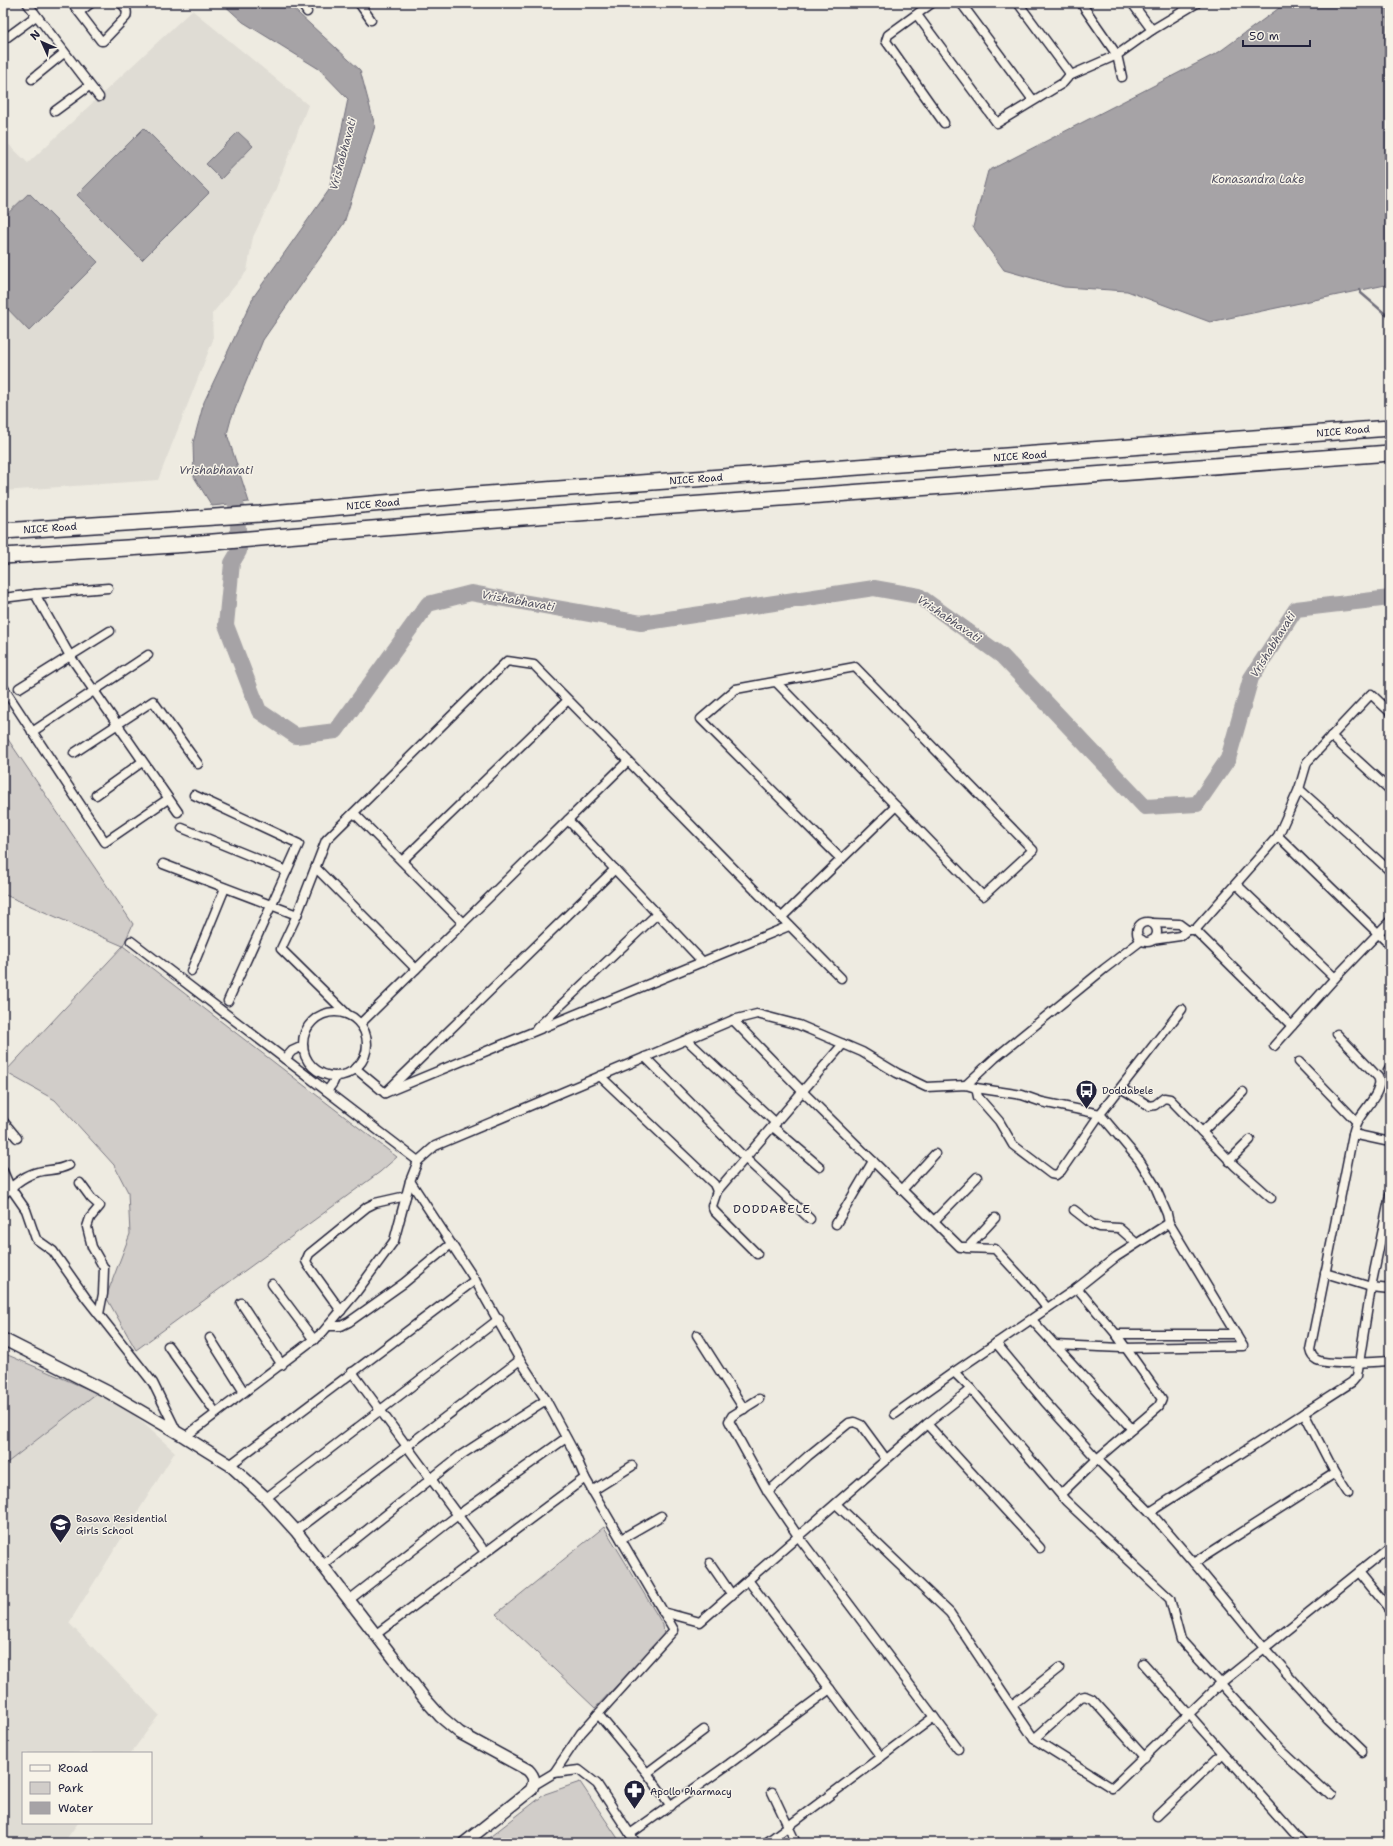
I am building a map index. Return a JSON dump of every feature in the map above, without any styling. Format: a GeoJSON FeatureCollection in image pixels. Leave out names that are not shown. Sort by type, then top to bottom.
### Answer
{"type":"FeatureCollection","features":[{"type":"Feature","properties":{"kind":"highway","name":"NICE Road"},"geometry":{"type":"LineString","coordinates":[[3,531],[260,514],[462,496],[1390,428]]}},
{"type":"Feature","properties":{"kind":"highway"},"geometry":{"type":"LineString","coordinates":[[3,556],[188,544],[478,520],[1390,453]]}},
{"type":"Feature","properties":{"kind":"street"},"geometry":{"type":"LineString","coordinates":[[27,3],[89,86],[99,97]]}},
{"type":"Feature","properties":{"kind":"street"},"geometry":{"type":"LineString","coordinates":[[72,3],[103,41],[128,13],[126,7],[121,3]]}},
{"type":"Feature","properties":{"kind":"street"},"geometry":{"type":"LineString","coordinates":[[79,12],[91,3]]}},
{"type":"Feature","properties":{"kind":"street"},"geometry":{"type":"LineString","coordinates":[[301,3],[307,12]]}},
{"type":"Feature","properties":{"kind":"street"},"geometry":{"type":"LineString","coordinates":[[359,3],[371,20]]}},
{"type":"Feature","properties":{"kind":"street"},"geometry":{"type":"LineString","coordinates":[[932,3],[888,35],[886,41],[944,123]]}},
{"type":"Feature","properties":{"kind":"street"},"geometry":{"type":"LineString","coordinates":[[961,3],[1033,100]]}},
{"type":"Feature","properties":{"kind":"street"},"geometry":{"type":"LineString","coordinates":[[1018,3],[1069,72],[1069,76]]}},
{"type":"Feature","properties":{"kind":"street"},"geometry":{"type":"LineString","coordinates":[[1081,3],[1117,55],[1122,77]]}},
{"type":"Feature","properties":{"kind":"street"},"geometry":{"type":"LineString","coordinates":[[1132,3],[1152,30]]}},
{"type":"Feature","properties":{"kind":"street"},"geometry":{"type":"LineString","coordinates":[[916,15],[997,124],[1033,100],[1063,83],[1069,76],[1117,55],[1152,30],[1193,4]]}},
{"type":"Feature","properties":{"kind":"street"},"geometry":{"type":"LineString","coordinates":[[6,38],[36,16]]}},
{"type":"Feature","properties":{"kind":"street"},"geometry":{"type":"LineString","coordinates":[[32,79],[64,53]]}},
{"type":"Feature","properties":{"kind":"street"},"geometry":{"type":"LineString","coordinates":[[55,111],[89,86]]}},
{"type":"Feature","properties":{"kind":"street"},"geometry":{"type":"LineString","coordinates":[[3,598],[108,588]]}},
{"type":"Feature","properties":{"kind":"street"},"geometry":{"type":"LineString","coordinates":[[35,594],[70,656],[178,812]]}},
{"type":"Feature","properties":{"kind":"street"},"geometry":{"type":"LineString","coordinates":[[19,688],[110,631]]}},
{"type":"Feature","properties":{"kind":"street"},"geometry":{"type":"LineString","coordinates":[[32,732],[148,655]]}},
{"type":"Feature","properties":{"kind":"street"},"geometry":{"type":"LineString","coordinates":[[347,1014],[332,1012],[320,1016],[314,1020],[306,1030],[303,1046],[306,1057],[314,1068],[326,1074],[336,1076],[345,1074],[355,1068],[364,1057],[367,1045],[365,1032],[360,1024],[347,1014],[281,949],[297,915],[326,840],[507,661],[534,664],[841,978]]}},
{"type":"Feature","properties":{"kind":"street"},"geometry":{"type":"LineString","coordinates":[[776,682],[982,896],[1033,850],[855,667],[736,689],[701,719],[841,859]]}},
{"type":"Feature","properties":{"kind":"street"},"geometry":{"type":"LineString","coordinates":[[3,687],[105,842],[168,799]]}},
{"type":"Feature","properties":{"kind":"street"},"geometry":{"type":"LineString","coordinates":[[966,1085],[996,1058],[1104,969],[1142,940],[1180,936],[1191,930],[1236,884],[1278,836],[1299,790],[1307,762],[1371,694],[1390,712]]}},
{"type":"Feature","properties":{"kind":"street"},"geometry":{"type":"LineString","coordinates":[[402,861],[568,700]]}},
{"type":"Feature","properties":{"kind":"street"},"geometry":{"type":"LineString","coordinates":[[74,753],[153,701],[198,764]]}},
{"type":"Feature","properties":{"kind":"street"},"geometry":{"type":"LineString","coordinates":[[1331,736],[1390,790]]}},
{"type":"Feature","properties":{"kind":"street"},"geometry":{"type":"LineString","coordinates":[[360,1024],[628,761]]}},
{"type":"Feature","properties":{"kind":"street"},"geometry":{"type":"LineString","coordinates":[[96,795],[142,762]]}},
{"type":"Feature","properties":{"kind":"street"},"geometry":{"type":"LineString","coordinates":[[1299,790],[1390,871]]}},
{"type":"Feature","properties":{"kind":"street"},"geometry":{"type":"LineString","coordinates":[[194,795],[299,844],[228,1001]]}},
{"type":"Feature","properties":{"kind":"street"},"geometry":{"type":"LineString","coordinates":[[781,918],[896,806]]}},
{"type":"Feature","properties":{"kind":"street"},"geometry":{"type":"LineString","coordinates":[[354,813],[463,923]]}},
{"type":"Feature","properties":{"kind":"street"},"geometry":{"type":"LineString","coordinates":[[568,820],[703,962]]}},
{"type":"Feature","properties":{"kind":"street"},"geometry":{"type":"LineString","coordinates":[[182,828],[287,871]]}},
{"type":"Feature","properties":{"kind":"street"},"geometry":{"type":"LineString","coordinates":[[1278,836],[1390,945]]}},
{"type":"Feature","properties":{"kind":"street"},"geometry":{"type":"LineString","coordinates":[[163,864],[297,915]]}},
{"type":"Feature","properties":{"kind":"street"},"geometry":{"type":"LineString","coordinates":[[316,868],[416,969]]}},
{"type":"Feature","properties":{"kind":"street"},"geometry":{"type":"LineString","coordinates":[[385,1093],[615,869]]}},
{"type":"Feature","properties":{"kind":"street"},"geometry":{"type":"LineString","coordinates":[[1236,884],[1335,978]]}},
{"type":"Feature","properties":{"kind":"street"},"geometry":{"type":"LineString","coordinates":[[191,971],[225,888]]}},
{"type":"Feature","properties":{"kind":"street"},"geometry":{"type":"LineString","coordinates":[[534,1032],[657,914]]}},
{"type":"Feature","properties":{"kind":"street"},"geometry":{"type":"LineString","coordinates":[[1274,1046],[1335,978],[1390,921]]}},
{"type":"Feature","properties":{"kind":"street"},"geometry":{"type":"LineString","coordinates":[[1142,940],[1138,936],[1138,927],[1146,922],[1179,924],[1191,930],[1292,1026]]}},
{"type":"Feature","properties":{"kind":"street"},"geometry":{"type":"LineString","coordinates":[[1152,923],[1156,931],[1152,940]]}},
{"type":"Feature","properties":{"kind":"street"},"geometry":{"type":"LineString","coordinates":[[385,1093],[789,926]]}},
{"type":"Feature","properties":{"kind":"street"},"geometry":{"type":"LineString","coordinates":[[131,941],[418,1161]]}},
{"type":"Feature","properties":{"kind":"street"},"geometry":{"type":"LineString","coordinates":[[976,1088],[978,1097],[999,1121],[1013,1145],[1054,1175],[1058,1174],[1100,1114],[1182,1009]]}},
{"type":"Feature","properties":{"kind":"street"},"geometry":{"type":"LineString","coordinates":[[182,1435],[216,1413],[282,1364],[314,1340],[328,1326],[394,1241],[410,1181],[418,1161],[435,1146],[733,1020],[757,1014],[799,1025],[862,1052],[897,1073],[926,1087],[966,1085],[976,1088],[1022,1094],[1042,1102],[1100,1114],[1139,1160],[1154,1184],[1167,1214],[1169,1223],[1243,1346],[1126,1348],[1055,1345]]}},
{"type":"Feature","properties":{"kind":"street"},"geometry":{"type":"LineString","coordinates":[[733,1020],[803,1092],[960,1247],[995,1249],[1032,1289],[1047,1308]]}},
{"type":"Feature","properties":{"kind":"street"},"geometry":{"type":"LineString","coordinates":[[1337,1034],[1380,1079],[1378,1090],[1357,1122],[1353,1134],[1310,1346],[1311,1354],[1318,1361],[1358,1363],[1390,1361]]}},
{"type":"Feature","properties":{"kind":"street"},"geometry":{"type":"LineString","coordinates":[[687,1040],[774,1125],[820,1167]]}},
{"type":"Feature","properties":{"kind":"street"},"geometry":{"type":"LineString","coordinates":[[757,1254],[714,1212],[712,1206],[717,1192],[843,1044]]}},
{"type":"Feature","properties":{"kind":"street"},"geometry":{"type":"LineString","coordinates":[[285,1059],[292,1051],[303,1046]]}},
{"type":"Feature","properties":{"kind":"street"},"geometry":{"type":"LineString","coordinates":[[645,1057],[746,1159],[810,1219]]}},
{"type":"Feature","properties":{"kind":"street"},"geometry":{"type":"LineString","coordinates":[[1299,1062],[1357,1122]]}},
{"type":"Feature","properties":{"kind":"street"},"geometry":{"type":"LineString","coordinates":[[355,1068],[385,1093]]}},
{"type":"Feature","properties":{"kind":"street"},"geometry":{"type":"LineString","coordinates":[[1390,1068],[1388,1071],[1390,1074]]}},
{"type":"Feature","properties":{"kind":"street"},"geometry":{"type":"LineString","coordinates":[[326,1091],[333,1083],[336,1076]]}},
{"type":"Feature","properties":{"kind":"street"},"geometry":{"type":"LineString","coordinates":[[600,1076],[714,1184],[717,1192]]}},
{"type":"Feature","properties":{"kind":"street"},"geometry":{"type":"LineString","coordinates":[[1121,1088],[1149,1106],[1155,1105],[1164,1098],[1170,1098],[1229,1161],[1271,1198]]}},
{"type":"Feature","properties":{"kind":"street"},"geometry":{"type":"LineString","coordinates":[[1202,1132],[1243,1092]]}},
{"type":"Feature","properties":{"kind":"street"},"geometry":{"type":"LineString","coordinates":[[3,1121],[17,1138]]}},
{"type":"Feature","properties":{"kind":"street"},"geometry":{"type":"LineString","coordinates":[[1353,1134],[1390,1142]]}},
{"type":"Feature","properties":{"kind":"street"},"geometry":{"type":"LineString","coordinates":[[1229,1161],[1250,1140]]}},
{"type":"Feature","properties":{"kind":"street"},"geometry":{"type":"LineString","coordinates":[[902,1190],[935,1154]]}},
{"type":"Feature","properties":{"kind":"street"},"geometry":{"type":"LineString","coordinates":[[836,1224],[873,1161]]}},
{"type":"Feature","properties":{"kind":"street"},"geometry":{"type":"LineString","coordinates":[[3,1195],[10,1187],[36,1172],[59,1170],[69,1165]]}},
{"type":"Feature","properties":{"kind":"street"},"geometry":{"type":"LineString","coordinates":[[3,1172],[10,1187],[26,1210],[36,1239],[53,1251],[99,1314],[153,1383],[182,1435]]}},
{"type":"Feature","properties":{"kind":"street"},"geometry":{"type":"LineString","coordinates":[[934,1221],[977,1177]]}},
{"type":"Feature","properties":{"kind":"street"},"geometry":{"type":"LineString","coordinates":[[410,1181],[475,1280],[499,1320],[520,1360],[546,1400],[592,1491],[674,1630],[581,1733],[554,1773]]}},
{"type":"Feature","properties":{"kind":"street"},"geometry":{"type":"LineString","coordinates":[[80,1183],[91,1198],[100,1206],[90,1218],[87,1227],[92,1247],[104,1268],[103,1294],[99,1314]]}},
{"type":"Feature","properties":{"kind":"street"},"geometry":{"type":"LineString","coordinates":[[1150,1512],[1352,1382],[1357,1376],[1371,1286],[1390,1195]]}},
{"type":"Feature","properties":{"kind":"street"},"geometry":{"type":"LineString","coordinates":[[341,1311],[308,1264],[307,1258],[309,1254],[366,1207],[375,1203],[406,1196]]}},
{"type":"Feature","properties":{"kind":"street"},"geometry":{"type":"LineString","coordinates":[[1074,1210],[1092,1224],[1100,1227],[1119,1228],[1136,1243]]}},
{"type":"Feature","properties":{"kind":"street"},"geometry":{"type":"LineString","coordinates":[[965,1248],[969,1246],[995,1218]]}},
{"type":"Feature","properties":{"kind":"street"},"geometry":{"type":"LineString","coordinates":[[895,1414],[1077,1288],[1116,1256],[1169,1223]]}},
{"type":"Feature","properties":{"kind":"street"},"geometry":{"type":"LineString","coordinates":[[328,1326],[342,1326],[349,1322],[404,1283],[451,1244]]}},
{"type":"Feature","properties":{"kind":"street"},"geometry":{"type":"LineString","coordinates":[[1325,1273],[1371,1286],[1390,1289]]}},
{"type":"Feature","properties":{"kind":"street"},"geometry":{"type":"LineString","coordinates":[[230,1465],[475,1280]]}},
{"type":"Feature","properties":{"kind":"street"},"geometry":{"type":"LineString","coordinates":[[272,1284],[314,1340]]}},
{"type":"Feature","properties":{"kind":"street"},"geometry":{"type":"LineString","coordinates":[[1061,1494],[1097,1459],[1159,1406],[1162,1399],[1116,1334],[1077,1288]]}},
{"type":"Feature","properties":{"kind":"street"},"geometry":{"type":"LineString","coordinates":[[242,1303],[282,1364]]}},
{"type":"Feature","properties":{"kind":"street"},"geometry":{"type":"LineString","coordinates":[[266,1498],[499,1320]]}},
{"type":"Feature","properties":{"kind":"street"},"geometry":{"type":"LineString","coordinates":[[1032,1320],[1132,1429]]}},
{"type":"Feature","properties":{"kind":"street"},"geometry":{"type":"LineString","coordinates":[[1116,1334],[1236,1334]]}},
{"type":"Feature","properties":{"kind":"street"},"geometry":{"type":"LineString","coordinates":[[697,1335],[744,1409]]}},
{"type":"Feature","properties":{"kind":"street"},"geometry":{"type":"LineString","coordinates":[[210,1338],[244,1392]]}},
{"type":"Feature","properties":{"kind":"street"},"geometry":{"type":"LineString","coordinates":[[3,1339],[108,1392],[230,1465],[266,1498],[296,1531],[375,1635],[441,1717],[469,1738],[525,1766],[534,1777],[534,1785]]}},
{"type":"Feature","properties":{"kind":"street"},"geometry":{"type":"LineString","coordinates":[[996,1343],[1045,1402],[1097,1459],[1150,1512],[1265,1650],[1328,1719],[1363,1753]]}},
{"type":"Feature","properties":{"kind":"street"},"geometry":{"type":"LineString","coordinates":[[168,1346],[216,1413]]}},
{"type":"Feature","properties":{"kind":"street"},"geometry":{"type":"LineString","coordinates":[[296,1531],[520,1360]]}},
{"type":"Feature","properties":{"kind":"street"},"geometry":{"type":"LineString","coordinates":[[352,1372],[485,1552]]}},
{"type":"Feature","properties":{"kind":"street"},"geometry":{"type":"LineString","coordinates":[[954,1372],[971,1389],[1061,1494],[1170,1599],[1181,1640],[1281,1750],[1330,1795]]}},
{"type":"Feature","properties":{"kind":"street"},"geometry":{"type":"LineString","coordinates":[[663,1612],[700,1622],[927,1424],[971,1389]]}},
{"type":"Feature","properties":{"kind":"street"},"geometry":{"type":"LineString","coordinates":[[759,1399],[732,1416],[729,1421],[768,1492],[798,1536],[958,1749]]}},
{"type":"Feature","properties":{"kind":"street"},"geometry":{"type":"LineString","coordinates":[[323,1565],[461,1455],[546,1400]]}},
{"type":"Feature","properties":{"kind":"street"},"geometry":{"type":"LineString","coordinates":[[1304,1413],[1335,1473],[1348,1493]]}},
{"type":"Feature","properties":{"kind":"street"},"geometry":{"type":"LineString","coordinates":[[768,1492],[808,1456],[849,1423],[854,1422],[861,1425],[886,1460]]}},
{"type":"Feature","properties":{"kind":"street"},"geometry":{"type":"LineString","coordinates":[[927,1424],[1040,1548]]}},
{"type":"Feature","properties":{"kind":"street"},"geometry":{"type":"LineString","coordinates":[[349,1600],[458,1516],[566,1438]]}},
{"type":"Feature","properties":{"kind":"street"},"geometry":{"type":"LineString","coordinates":[[592,1491],[632,1466]]}},
{"type":"Feature","properties":{"kind":"street"},"geometry":{"type":"LineString","coordinates":[[1194,1563],[1335,1473]]}},
{"type":"Feature","properties":{"kind":"street"},"geometry":{"type":"LineString","coordinates":[[375,1635],[585,1478]]}},
{"type":"Feature","properties":{"kind":"street"},"geometry":{"type":"LineString","coordinates":[[836,1504],[950,1613],[1034,1738],[1112,1788],[1221,1684],[1265,1650],[1276,1638],[1390,1547]]}},
{"type":"Feature","properties":{"kind":"street"},"geometry":{"type":"LineString","coordinates":[[621,1539],[661,1516]]}},
{"type":"Feature","properties":{"kind":"street"},"geometry":{"type":"LineString","coordinates":[[710,1563],[732,1595]]}},
{"type":"Feature","properties":{"kind":"street"},"geometry":{"type":"LineString","coordinates":[[1359,1572],[1390,1610]]}},
{"type":"Feature","properties":{"kind":"street"},"geometry":{"type":"LineString","coordinates":[[748,1580],[881,1757]]}},
{"type":"Feature","properties":{"kind":"street"},"geometry":{"type":"LineString","coordinates":[[1143,1663],[1302,1843]]}},
{"type":"Feature","properties":{"kind":"street"},"geometry":{"type":"LineString","coordinates":[[1012,1705],[1059,1668]]}},
{"type":"Feature","properties":{"kind":"street"},"geometry":{"type":"LineString","coordinates":[[630,1834],[671,1806],[830,1689]]}},
{"type":"Feature","properties":{"kind":"street"},"geometry":{"type":"LineString","coordinates":[[1034,1738],[1081,1698],[1088,1697],[1092,1699],[1145,1758]]}},
{"type":"Feature","properties":{"kind":"street"},"geometry":{"type":"LineString","coordinates":[[598,1714],[647,1773],[671,1806]]}},
{"type":"Feature","properties":{"kind":"street"},"geometry":{"type":"LineString","coordinates":[[766,1843],[934,1717]]}},
{"type":"Feature","properties":{"kind":"street"},"geometry":{"type":"LineString","coordinates":[[647,1773],[704,1730]]}},
{"type":"Feature","properties":{"kind":"street"},"geometry":{"type":"LineString","coordinates":[[1157,1816],[1222,1754]]}},
{"type":"Feature","properties":{"kind":"street"},"geometry":{"type":"LineString","coordinates":[[464,1843],[525,1797],[534,1785],[554,1773],[578,1770],[597,1784],[636,1843]]}},
{"type":"Feature","properties":{"kind":"street"},"geometry":{"type":"LineString","coordinates":[[772,1792],[796,1843]]}},
{"type":"Feature","properties":{"kind":"shaded area"},"geometry":{"type":"Polygon","coordinates":[[[192,10],[308,105],[275,191],[253,237],[247,271],[212,314],[213,340],[158,480],[3,491],[3,139],[28,163],[192,10]]]}},
{"type":"Feature","properties":{"kind":"shaded area","name":"Basava Residential Girls School"},"geometry":{"type":"Polygon","coordinates":[[[97,1393],[130,1411],[175,1452],[69,1623],[159,1715],[132,1752],[22,1752],[22,1824],[77,1824],[67,1838],[69,1843],[3,1843],[3,1466],[97,1393]]]}},
{"type":"Feature","properties":{"kind":"green space"},"geometry":{"type":"Polygon","coordinates":[[[3,732],[133,924],[123,946],[3,894],[3,732]]]}},
{"type":"Feature","properties":{"kind":"green space"},"geometry":{"type":"Polygon","coordinates":[[[123,946],[397,1157],[380,1172],[136,1350],[106,1297],[130,1234],[128,1192],[114,1165],[55,1100],[5,1072],[123,946]]]}},
{"type":"Feature","properties":{"kind":"green space"},"geometry":{"type":"Polygon","coordinates":[[[3,1353],[97,1393],[3,1466],[3,1353]]]}},
{"type":"Feature","properties":{"kind":"green space"},"geometry":{"type":"Polygon","coordinates":[[[604,1527],[663,1625],[664,1636],[595,1708],[496,1614],[604,1527]]]}},
{"type":"Feature","properties":{"kind":"green space"},"geometry":{"type":"Polygon","coordinates":[[[580,1782],[621,1843],[482,1843],[545,1794],[580,1782]]]}},
{"type":"Feature","properties":{"kind":"water","name":"Vrishabhavati"},"geometry":{"type":"Polygon","coordinates":[[[222,3],[287,3],[360,70],[375,126],[344,223],[263,340],[231,419],[227,434],[249,502],[212,506],[194,477],[193,443],[204,402],[254,296],[329,190],[348,99],[319,69],[243,22],[222,3]]]}},
{"type":"Feature","properties":{"kind":"water","name":"Konasandra Lake"},"geometry":{"type":"Polygon","coordinates":[[[1286,3],[1390,3],[1390,284],[1210,322],[1127,291],[1064,287],[1004,270],[973,227],[988,171],[1219,52],[1286,3]]]}},
{"type":"Feature","properties":{"kind":"water"},"geometry":{"type":"Polygon","coordinates":[[[144,128],[209,193],[142,260],[77,195],[144,128]]]}},
{"type":"Feature","properties":{"kind":"water"},"geometry":{"type":"Polygon","coordinates":[[[238,132],[253,146],[221,179],[206,164],[238,132]]]}},
{"type":"Feature","properties":{"kind":"water"},"geometry":{"type":"Polygon","coordinates":[[[29,193],[98,262],[29,331],[3,304],[3,218],[29,193]]]}},
{"type":"Feature","properties":{"kind":"waterway"},"geometry":{"type":"LineString","coordinates":[[1360,289],[1361,293],[1390,318]]}},
{"type":"Feature","properties":{"kind":"waterway","name":"Vrishabhavati"},"geometry":{"type":"LineString","coordinates":[[227,483],[237,507],[239,551],[232,563],[226,625],[259,711],[296,736],[336,731],[428,604],[471,593],[641,623],[874,588],[919,596],[1002,656],[1145,807],[1197,804],[1228,759],[1251,678],[1296,609],[1390,598]]}},
{"type":"Feature","properties":{"kind":"place","name":"Doddabele"},"geometry":{"type":"Point","coordinates":[1086,1110]}},
{"type":"Feature","properties":{"kind":"place","name":"Basava Residential Girls School"},"geometry":{"type":"Point","coordinates":[60,1544]}},
{"type":"Feature","properties":{"kind":"place","name":"Apollo Pharmacy"},"geometry":{"type":"Point","coordinates":[634,1810]}},
{"type":"Feature","properties":{"kind":"district","name":"DODDABELE"},"geometry":{"type":"Point","coordinates":[772,1209]}}]}
